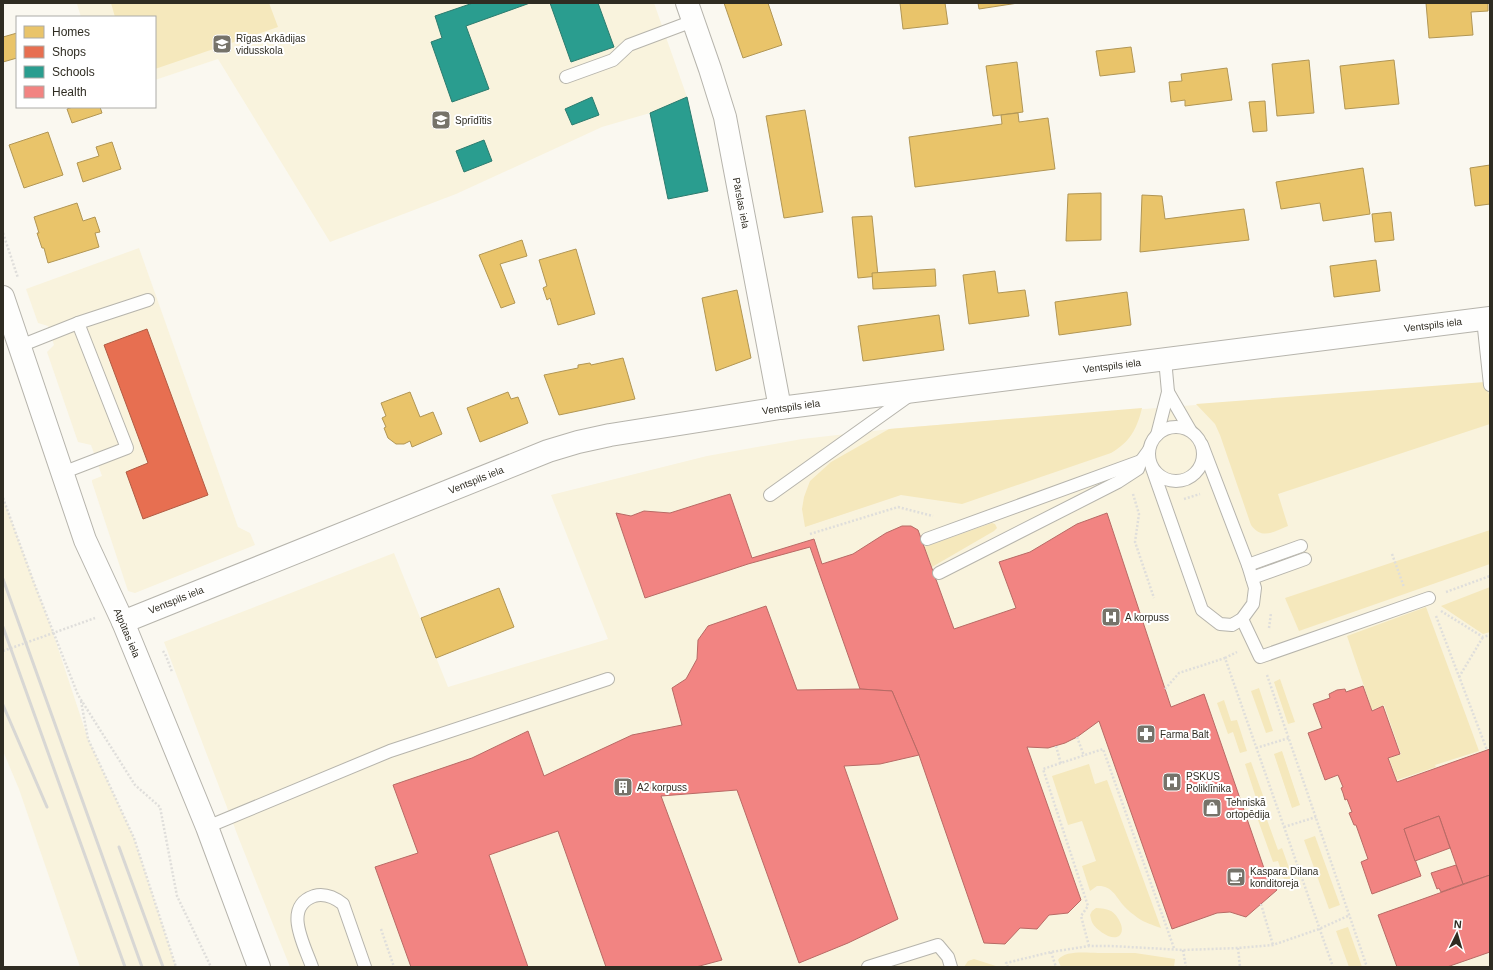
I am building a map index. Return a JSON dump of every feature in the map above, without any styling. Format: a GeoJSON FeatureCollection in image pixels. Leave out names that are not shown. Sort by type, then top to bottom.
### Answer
{"type":"FeatureCollection","features":[{"type":"Feature","properties":{"kind":"street","name":"Pārslas iela"},"geometry":{"type":"LineString","coordinates":[[690,12],[725,117],[780,408]]}},
{"type":"Feature","properties":{"kind":"street","name":"Atpūtas iela"},"geometry":{"type":"LineString","coordinates":[[3,297],[85,540],[123,622],[208,827],[259,967]]}},
{"type":"Feature","properties":{"kind":"street","name":"Ventspils iela"},"geometry":{"type":"LineString","coordinates":[[123,622],[548,451],[578,442],[610,435],[780,408],[1487,318]]}},
{"type":"Feature","properties":{"kind":"lane"},"geometry":{"type":"LineString","coordinates":[[566,77],[613,60],[629,45],[690,12]]}},
{"type":"Feature","properties":{"kind":"lane"},"geometry":{"type":"LineString","coordinates":[[20,346],[78,323],[148,300]]}},
{"type":"Feature","properties":{"kind":"lane"},"geometry":{"type":"LineString","coordinates":[[1487,318],[1490,386]]}},
{"type":"Feature","properties":{"kind":"lane"},"geometry":{"type":"LineString","coordinates":[[62,473],[127,448],[78,323]]}},
{"type":"Feature","properties":{"kind":"lane"},"geometry":{"type":"LineString","coordinates":[[1157,435],[1168,392],[1165,359]]}},
{"type":"Feature","properties":{"kind":"lane"},"geometry":{"type":"LineString","coordinates":[[770,495],[916,391]]}},
{"type":"Feature","properties":{"kind":"lane"},"geometry":{"type":"LineString","coordinates":[[1149,450],[1149,459],[1202,610],[1220,624],[1232,625],[1242,619],[1253,604],[1255,588],[1248,565],[1202,445],[1190,430],[1168,392]]}},
{"type":"Feature","properties":{"kind":"lane"},"geometry":{"type":"LineString","coordinates":[[939,573],[1118,482],[1138,469],[1152,442],[1157,435],[1164,430],[1173,427],[1182,427],[1190,430]]}},
{"type":"Feature","properties":{"kind":"lane"},"geometry":{"type":"LineString","coordinates":[[1152,468],[1165,480],[1174,482],[1183,481],[1192,477],[1203,463],[1204,454],[1202,445]]}},
{"type":"Feature","properties":{"kind":"lane"},"geometry":{"type":"LineString","coordinates":[[927,539],[1141,461]]}},
{"type":"Feature","properties":{"kind":"lane"},"geometry":{"type":"LineString","coordinates":[[1248,565],[1301,546]]}},
{"type":"Feature","properties":{"kind":"lane"},"geometry":{"type":"LineString","coordinates":[[1252,578],[1305,559]]}},
{"type":"Feature","properties":{"kind":"lane"},"geometry":{"type":"LineString","coordinates":[[1242,619],[1260,657],[1411,605],[1431,602]]}},
{"type":"Feature","properties":{"kind":"lane"},"geometry":{"type":"LineString","coordinates":[[208,827],[390,751],[608,678]]}},
{"type":"Feature","properties":{"kind":"lane"},"geometry":{"type":"LineString","coordinates":[[312,967],[297,925],[297,912],[307,899],[325,895],[335,898],[343,904],[365,967]]}},
{"type":"Feature","properties":{"kind":"lane"},"geometry":{"type":"LineString","coordinates":[[868,967],[938,945],[948,957],[951,967]]}},
{"type":"Feature","properties":{"kind":"path"},"geometry":{"type":"LineString","coordinates":[[1165,505],[1218,488]]}},
{"type":"Feature","properties":{"kind":"path"},"geometry":{"type":"LineString","coordinates":[[1133,492],[1139,514],[1135,542],[1154,598]]}},
{"type":"Feature","properties":{"kind":"path"},"geometry":{"type":"LineString","coordinates":[[3,498],[81,700],[135,785],[160,807],[177,896],[211,967]]}},
{"type":"Feature","properties":{"kind":"path"},"geometry":{"type":"LineString","coordinates":[[810,534],[898,507],[935,517]]}},
{"type":"Feature","properties":{"kind":"path"},"geometry":{"type":"LineString","coordinates":[[1392,554],[1411,605]]}},
{"type":"Feature","properties":{"kind":"path"},"geometry":{"type":"LineString","coordinates":[[1431,602],[1490,576]]}},
{"type":"Feature","properties":{"kind":"path"},"geometry":{"type":"LineString","coordinates":[[1431,602],[1483,637]]}},
{"type":"Feature","properties":{"kind":"path"},"geometry":{"type":"LineString","coordinates":[[1431,602],[1487,750]]}},
{"type":"Feature","properties":{"kind":"path"},"geometry":{"type":"LineString","coordinates":[[3,651],[102,616],[123,622]]}},
{"type":"Feature","properties":{"kind":"path"},"geometry":{"type":"LineString","coordinates":[[1459,677],[1483,637],[1490,635]]}},
{"type":"Feature","properties":{"kind":"path"},"geometry":{"type":"LineString","coordinates":[[1260,657],[1367,967]]}},
{"type":"Feature","properties":{"kind":"path"},"geometry":{"type":"LineString","coordinates":[[1165,689],[1179,673],[1225,658],[1333,967]]}},
{"type":"Feature","properties":{"kind":"path"},"geometry":{"type":"LineString","coordinates":[[81,700],[88,739],[134,838],[176,967]]}},
{"type":"Feature","properties":{"kind":"path"},"geometry":{"type":"LineString","coordinates":[[1077,737],[1084,756]]}},
{"type":"Feature","properties":{"kind":"path"},"geometry":{"type":"LineString","coordinates":[[1256,748],[1289,738]]}},
{"type":"Feature","properties":{"kind":"path"},"geometry":{"type":"LineString","coordinates":[[1056,746],[1061,764]]}},
{"type":"Feature","properties":{"kind":"path"},"geometry":{"type":"LineString","coordinates":[[1089,946],[1081,916],[1088,906],[1043,769],[1103,749],[1174,948]]}},
{"type":"Feature","properties":{"kind":"path"},"geometry":{"type":"LineString","coordinates":[[1284,827],[1316,817]]}},
{"type":"Feature","properties":{"kind":"path"},"geometry":{"type":"LineString","coordinates":[[1261,904],[1273,945]]}},
{"type":"Feature","properties":{"kind":"path"},"geometry":{"type":"LineString","coordinates":[[1008,967],[1006,962],[1051,952],[1089,946],[1174,948],[1183,950],[1273,945],[1319,929],[1350,915]]}},
{"type":"Feature","properties":{"kind":"path"},"geometry":{"type":"LineString","coordinates":[[381,929],[394,967]]}},
{"type":"Feature","properties":{"kind":"path"},"geometry":{"type":"LineString","coordinates":[[1238,948],[1240,967]]}},
{"type":"Feature","properties":{"kind":"path"},"geometry":{"type":"LineString","coordinates":[[1183,950],[1186,967]]}},
{"type":"Feature","properties":{"kind":"path"},"geometry":{"type":"LineString","coordinates":[[1051,952],[1056,967]]}},
{"type":"Feature","properties":{"kind":"shaded area","name":"Rīgas Arkādijas vidusskola"},"geometry":{"type":"Polygon","coordinates":[[[111,3],[269,3],[278,27],[156,69],[156,16],[115,16],[111,3]]]}},
{"type":"Feature","properties":{"kind":"shaded area","name":"Sprīdītis"},"geometry":{"type":"Polygon","coordinates":[[[654,3],[687,97],[650,113],[602,127],[456,194],[330,242],[218,59],[156,80],[156,16],[81,16],[77,4],[654,3]]]}},
{"type":"Feature","properties":{"kind":"shaded area"},"geometry":{"type":"Polygon","coordinates":[[[139,248],[238,527],[250,533],[255,545],[135,593],[128,591],[92,482],[92,480],[102,476],[91,445],[78,442],[47,352],[54,345],[48,326],[38,323],[26,289],[139,248]]]}},
{"type":"Feature","properties":{"kind":"shaded area"},"geometry":{"type":"Polygon","coordinates":[[[1485,382],[1490,398],[1490,424],[1278,494],[1288,526],[1268,533],[1259,532],[1251,525],[1215,424],[1196,404],[1485,382]]]}},
{"type":"Feature","properties":{"kind":"shaded area"},"geometry":{"type":"Polygon","coordinates":[[[1490,382],[1490,967],[290,967],[239,839],[164,642],[394,553],[448,687],[608,639],[551,495],[707,456],[802,439],[899,428],[1490,382]]]}},
{"type":"Feature","properties":{"kind":"shaded area"},"geometry":{"type":"Polygon","coordinates":[[[1142,408],[1138,422],[1132,434],[1118,449],[1111,453],[962,504],[901,495],[805,527],[802,509],[804,497],[810,481],[831,462],[889,429],[1142,408]]]}},
{"type":"Feature","properties":{"kind":"shaded area"},"geometry":{"type":"Polygon","coordinates":[[[3,498],[53,633],[88,739],[134,838],[176,967],[80,967],[19,789],[3,751],[3,498]]]}},
{"type":"Feature","properties":{"kind":"shaded area"},"geometry":{"type":"Polygon","coordinates":[[[992,523],[995,524],[997,528],[994,531],[932,567],[924,547],[992,523]]]}},
{"type":"Feature","properties":{"kind":"shaded area"},"geometry":{"type":"Polygon","coordinates":[[[1490,530],[1490,564],[1299,631],[1285,598],[1490,530]]]}},
{"type":"Feature","properties":{"kind":"shaded area"},"geometry":{"type":"Polygon","coordinates":[[[1490,587],[1490,632],[1483,634],[1441,606],[1490,587]]]}},
{"type":"Feature","properties":{"kind":"shaded area"},"geometry":{"type":"Polygon","coordinates":[[[1426,607],[1479,751],[1435,765],[1436,767],[1397,780],[1389,758],[1401,754],[1384,705],[1372,710],[1347,636],[1426,607]]]}},
{"type":"Feature","properties":{"kind":"shaded area"},"geometry":{"type":"Polygon","coordinates":[[[1280,679],[1295,722],[1288,724],[1274,682],[1280,679]]]}},
{"type":"Feature","properties":{"kind":"shaded area"},"geometry":{"type":"Polygon","coordinates":[[[1259,688],[1273,731],[1266,733],[1251,691],[1259,688]]]}},
{"type":"Feature","properties":{"kind":"shaded area"},"geometry":{"type":"Polygon","coordinates":[[[1224,700],[1231,721],[1237,720],[1247,751],[1240,753],[1233,732],[1228,734],[1217,703],[1224,700]]]}},
{"type":"Feature","properties":{"kind":"shaded area"},"geometry":{"type":"Polygon","coordinates":[[[1282,751],[1300,805],[1292,808],[1274,754],[1282,751]]]}},
{"type":"Feature","properties":{"kind":"shaded area"},"geometry":{"type":"Polygon","coordinates":[[[1251,762],[1266,804],[1259,807],[1245,764],[1251,762]]]}},
{"type":"Feature","properties":{"kind":"shaded area"},"geometry":{"type":"Polygon","coordinates":[[[1089,764],[1095,784],[1107,780],[1161,928],[1146,923],[1138,918],[1125,907],[1112,891],[1106,887],[1097,886],[1090,891],[1082,866],[1096,861],[1082,821],[1068,825],[1052,776],[1089,764]]]}},
{"type":"Feature","properties":{"kind":"shaded area"},"geometry":{"type":"Polygon","coordinates":[[[1266,817],[1278,850],[1282,848],[1293,879],[1285,882],[1278,861],[1273,862],[1258,820],[1266,817]]]}},
{"type":"Feature","properties":{"kind":"shaded area"},"geometry":{"type":"Polygon","coordinates":[[[1315,836],[1340,905],[1329,909],[1304,840],[1315,836]]]}},
{"type":"Feature","properties":{"kind":"shaded area"},"geometry":{"type":"Polygon","coordinates":[[[1096,908],[1109,910],[1116,915],[1122,926],[1119,936],[1108,936],[1095,926],[1090,915],[1096,908]]]}},
{"type":"Feature","properties":{"kind":"shaded area"},"geometry":{"type":"Polygon","coordinates":[[[1348,927],[1362,967],[1349,967],[1336,931],[1348,927]]]}},
{"type":"Feature","properties":{"kind":"shaded area"},"geometry":{"type":"Polygon","coordinates":[[[1071,953],[1135,953],[1175,959],[1174,967],[1061,967],[1058,960],[1061,957],[1071,953]]]}},
{"type":"Feature","properties":{"kind":"shaded area"},"geometry":{"type":"Polygon","coordinates":[[[974,959],[999,967],[964,967],[968,961],[974,959]]]}},
{"type":"Feature","properties":{"kind":"building: Homes"},"geometry":{"type":"Polygon","coordinates":[[[724,3],[768,3],[782,45],[743,58],[724,3]]]}},
{"type":"Feature","properties":{"kind":"building: Homes"},"geometry":{"type":"Polygon","coordinates":[[[900,3],[945,3],[948,24],[903,29],[900,3]]]}},
{"type":"Feature","properties":{"kind":"building: Homes"},"geometry":{"type":"Polygon","coordinates":[[[978,3],[1018,3],[979,9],[978,3]]]}},
{"type":"Feature","properties":{"kind":"building: Homes"},"geometry":{"type":"Polygon","coordinates":[[[1426,3],[1488,3],[1488,11],[1471,12],[1473,35],[1429,38],[1426,3]]]}},
{"type":"Feature","properties":{"kind":"building: Homes"},"geometry":{"type":"Polygon","coordinates":[[[16,33],[16,58],[3,62],[3,37],[16,33]]]}},
{"type":"Feature","properties":{"kind":"building: Homes"},"geometry":{"type":"Polygon","coordinates":[[[1131,47],[1135,72],[1100,76],[1096,51],[1131,47]]]}},
{"type":"Feature","properties":{"kind":"building: Homes"},"geometry":{"type":"Polygon","coordinates":[[[1309,60],[1314,113],[1277,116],[1272,64],[1309,60]]]}},
{"type":"Feature","properties":{"kind":"building: Homes"},"geometry":{"type":"Polygon","coordinates":[[[1394,60],[1399,104],[1345,109],[1340,66],[1394,60]]]}},
{"type":"Feature","properties":{"kind":"building: Homes"},"geometry":{"type":"Polygon","coordinates":[[[1017,62],[1023,112],[993,116],[986,66],[1017,62]]]}},
{"type":"Feature","properties":{"kind":"building: Homes"},"geometry":{"type":"Polygon","coordinates":[[[1227,68],[1232,100],[1185,106],[1185,100],[1171,102],[1169,82],[1182,81],[1181,74],[1227,68]]]}},
{"type":"Feature","properties":{"kind":"building: Homes"},"geometry":{"type":"Polygon","coordinates":[[[1265,101],[1267,131],[1253,132],[1249,102],[1265,101]]]}},
{"type":"Feature","properties":{"kind":"building: Homes"},"geometry":{"type":"Polygon","coordinates":[[[100,108],[102,113],[72,123],[67,109],[100,108]]]}},
{"type":"Feature","properties":{"kind":"building: Homes"},"geometry":{"type":"Polygon","coordinates":[[[805,110],[823,212],[784,218],[766,116],[805,110]]]}},
{"type":"Feature","properties":{"kind":"building: Homes"},"geometry":{"type":"Polygon","coordinates":[[[1018,113],[1019,122],[1048,118],[1055,169],[915,187],[909,137],[1002,124],[1001,115],[1018,113]]]}},
{"type":"Feature","properties":{"kind":"building: Homes"},"geometry":{"type":"Polygon","coordinates":[[[48,132],[63,175],[24,188],[9,145],[48,132]]]}},
{"type":"Feature","properties":{"kind":"building: Homes"},"geometry":{"type":"Polygon","coordinates":[[[112,142],[121,169],[83,182],[77,163],[99,156],[96,147],[112,142]]]}},
{"type":"Feature","properties":{"kind":"building: Homes"},"geometry":{"type":"Polygon","coordinates":[[[1490,165],[1490,204],[1475,206],[1470,168],[1490,165]]]}},
{"type":"Feature","properties":{"kind":"building: Homes"},"geometry":{"type":"Polygon","coordinates":[[[1363,168],[1370,214],[1323,221],[1320,203],[1281,209],[1276,182],[1363,168]]]}},
{"type":"Feature","properties":{"kind":"building: Homes"},"geometry":{"type":"Polygon","coordinates":[[[1101,193],[1101,240],[1066,241],[1068,194],[1101,193]]]}},
{"type":"Feature","properties":{"kind":"building: Homes"},"geometry":{"type":"Polygon","coordinates":[[[1142,195],[1162,196],[1165,219],[1244,209],[1249,240],[1140,252],[1142,195]]]}},
{"type":"Feature","properties":{"kind":"building: Homes"},"geometry":{"type":"Polygon","coordinates":[[[77,203],[83,221],[95,217],[100,232],[95,233],[99,247],[48,263],[44,248],[42,248],[37,233],[39,233],[34,217],[77,203]]]}},
{"type":"Feature","properties":{"kind":"building: Homes"},"geometry":{"type":"Polygon","coordinates":[[[1391,212],[1394,240],[1375,242],[1372,214],[1391,212]]]}},
{"type":"Feature","properties":{"kind":"building: Homes"},"geometry":{"type":"Polygon","coordinates":[[[872,216],[878,276],[858,278],[852,217],[872,216]]]}},
{"type":"Feature","properties":{"kind":"building: Homes"},"geometry":{"type":"Polygon","coordinates":[[[522,240],[527,256],[500,264],[515,303],[501,308],[479,255],[522,240]]]}},
{"type":"Feature","properties":{"kind":"building: Homes"},"geometry":{"type":"Polygon","coordinates":[[[576,249],[595,314],[558,325],[550,298],[547,300],[543,288],[547,286],[539,260],[576,249]]]}},
{"type":"Feature","properties":{"kind":"building: Homes"},"geometry":{"type":"Polygon","coordinates":[[[1376,260],[1380,291],[1334,297],[1330,266],[1376,260]]]}},
{"type":"Feature","properties":{"kind":"building: Homes"},"geometry":{"type":"Polygon","coordinates":[[[935,269],[936,286],[873,289],[872,273],[935,269]]]}},
{"type":"Feature","properties":{"kind":"building: Homes"},"geometry":{"type":"Polygon","coordinates":[[[995,271],[998,293],[1025,290],[1029,316],[969,324],[963,275],[995,271]]]}},
{"type":"Feature","properties":{"kind":"building: Homes"},"geometry":{"type":"Polygon","coordinates":[[[737,290],[751,358],[716,371],[702,298],[737,290]]]}},
{"type":"Feature","properties":{"kind":"building: Homes"},"geometry":{"type":"Polygon","coordinates":[[[1127,292],[1131,325],[1059,335],[1055,302],[1127,292]]]}},
{"type":"Feature","properties":{"kind":"building: Homes"},"geometry":{"type":"Polygon","coordinates":[[[939,315],[944,350],[863,361],[858,326],[939,315]]]}},
{"type":"Feature","properties":{"kind":"building: Homes"},"geometry":{"type":"Polygon","coordinates":[[[623,358],[635,399],[559,415],[544,375],[578,368],[578,365],[590,363],[591,365],[623,358]]]}},
{"type":"Feature","properties":{"kind":"building: Homes"},"geometry":{"type":"Polygon","coordinates":[[[410,392],[420,417],[433,412],[442,434],[412,447],[410,441],[404,444],[396,444],[388,438],[384,428],[386,427],[382,418],[386,416],[381,403],[410,392]]]}},
{"type":"Feature","properties":{"kind":"building: Homes"},"geometry":{"type":"Polygon","coordinates":[[[508,392],[511,399],[518,397],[528,423],[480,442],[467,408],[508,392]]]}},
{"type":"Feature","properties":{"kind":"building: Homes"},"geometry":{"type":"Polygon","coordinates":[[[499,588],[514,627],[436,658],[421,618],[499,588]]]}},
{"type":"Feature","properties":{"kind":"building: Shops"},"geometry":{"type":"Polygon","coordinates":[[[147,329],[208,495],[143,519],[126,472],[148,463],[104,345],[147,329]]]}},
{"type":"Feature","properties":{"kind":"building: Schools"},"geometry":{"type":"Polygon","coordinates":[[[473,3],[530,3],[466,26],[489,89],[452,102],[431,42],[442,38],[435,16],[473,3]]]}},
{"type":"Feature","properties":{"kind":"building: Schools"},"geometry":{"type":"Polygon","coordinates":[[[550,3],[598,3],[614,47],[571,62],[550,3]]]}},
{"type":"Feature","properties":{"kind":"building: Schools"},"geometry":{"type":"Polygon","coordinates":[[[592,97],[599,115],[572,125],[565,109],[592,97]]]}},
{"type":"Feature","properties":{"kind":"building: Schools"},"geometry":{"type":"Polygon","coordinates":[[[687,97],[708,191],[668,199],[650,113],[687,97]]]}},
{"type":"Feature","properties":{"kind":"building: Schools"},"geometry":{"type":"Polygon","coordinates":[[[484,140],[492,161],[464,172],[456,151],[484,140]]]}},
{"type":"Feature","properties":{"kind":"building: Health","name":"A korpuss"},"geometry":{"type":"Polygon","coordinates":[[[730,494],[752,558],[814,539],[822,564],[853,554],[886,533],[902,526],[911,526],[918,530],[954,629],[1016,608],[999,562],[1030,552],[1077,524],[1107,513],[1171,707],[1204,694],[1266,874],[1277,890],[1246,917],[1230,912],[1217,913],[1172,929],[1099,721],[1077,737],[1065,743],[1048,748],[1027,747],[1081,900],[1068,913],[1049,915],[1037,929],[1020,928],[1005,944],[984,943],[919,755],[892,691],[860,689],[810,547],[748,564],[645,598],[616,513],[631,516],[644,511],[670,513],[730,494]]]}},
{"type":"Feature","properties":{"kind":"building: Health","name":"A2 korpuss"},"geometry":{"type":"Polygon","coordinates":[[[766,606],[797,690],[860,689],[892,691],[919,755],[880,764],[844,766],[898,919],[848,943],[799,963],[737,790],[661,796],[722,960],[696,967],[606,967],[558,831],[489,855],[528,967],[411,967],[375,867],[418,853],[393,785],[472,758],[528,731],[544,776],[632,735],[682,725],[672,688],[686,679],[697,659],[698,640],[708,626],[766,606]]]}},
{"type":"Feature","properties":{"kind":"building: Health"},"geometry":{"type":"Polygon","coordinates":[[[1363,686],[1372,711],[1383,706],[1400,754],[1388,758],[1397,782],[1490,749],[1490,875],[1463,884],[1439,816],[1404,829],[1421,876],[1372,894],[1361,862],[1368,859],[1356,825],[1354,825],[1349,813],[1352,812],[1347,799],[1345,800],[1341,788],[1343,787],[1338,775],[1325,780],[1308,733],[1322,728],[1313,704],[1330,698],[1329,694],[1337,690],[1345,689],[1346,692],[1363,686]]]}},
{"type":"Feature","properties":{"kind":"building: Health"},"geometry":{"type":"Polygon","coordinates":[[[1439,816],[1450,848],[1415,861],[1404,829],[1439,816]]]}},
{"type":"Feature","properties":{"kind":"building: Health"},"geometry":{"type":"Polygon","coordinates":[[[1456,865],[1463,884],[1441,892],[1439,888],[1437,889],[1431,873],[1456,865]]]}},
{"type":"Feature","properties":{"kind":"building: Health"},"geometry":{"type":"Polygon","coordinates":[[[1490,875],[1490,952],[1447,967],[1397,967],[1378,915],[1490,875]]]}},
{"type":"Feature","properties":{"kind":"railway"},"geometry":{"type":"LineString","coordinates":[[3,579],[142,967]]}},
{"type":"Feature","properties":{"kind":"railway"},"geometry":{"type":"LineString","coordinates":[[3,627],[125,967]]}},
{"type":"Feature","properties":{"kind":"railway"},"geometry":{"type":"LineString","coordinates":[[3,705],[47,807]]}},
{"type":"Feature","properties":{"kind":"railway"},"geometry":{"type":"LineString","coordinates":[[119,847],[163,967]]}},
{"type":"Feature","properties":{"kind":"place","name":"Rīgas Arkādijas vidusskola"},"geometry":{"type":"Point","coordinates":[222,44]}},
{"type":"Feature","properties":{"kind":"place","name":"Sprīdītis"},"geometry":{"type":"Point","coordinates":[441,120]}},
{"type":"Feature","properties":{"kind":"place","name":"A korpuss"},"geometry":{"type":"Point","coordinates":[1111,617]}},
{"type":"Feature","properties":{"kind":"place","name":"Farma Balt"},"geometry":{"type":"Point","coordinates":[1146,734]}},
{"type":"Feature","properties":{"kind":"place","name":"PSKUS Poliklīnika"},"geometry":{"type":"Point","coordinates":[1172,782]}},
{"type":"Feature","properties":{"kind":"place","name":"A2 korpuss"},"geometry":{"type":"Point","coordinates":[623,787]}},
{"type":"Feature","properties":{"kind":"place","name":"Tehniskā ortopēdija"},"geometry":{"type":"Point","coordinates":[1212,808]}},
{"type":"Feature","properties":{"kind":"place","name":"Kaspara Dilana konditoreja"},"geometry":{"type":"Point","coordinates":[1236,877]}}]}
